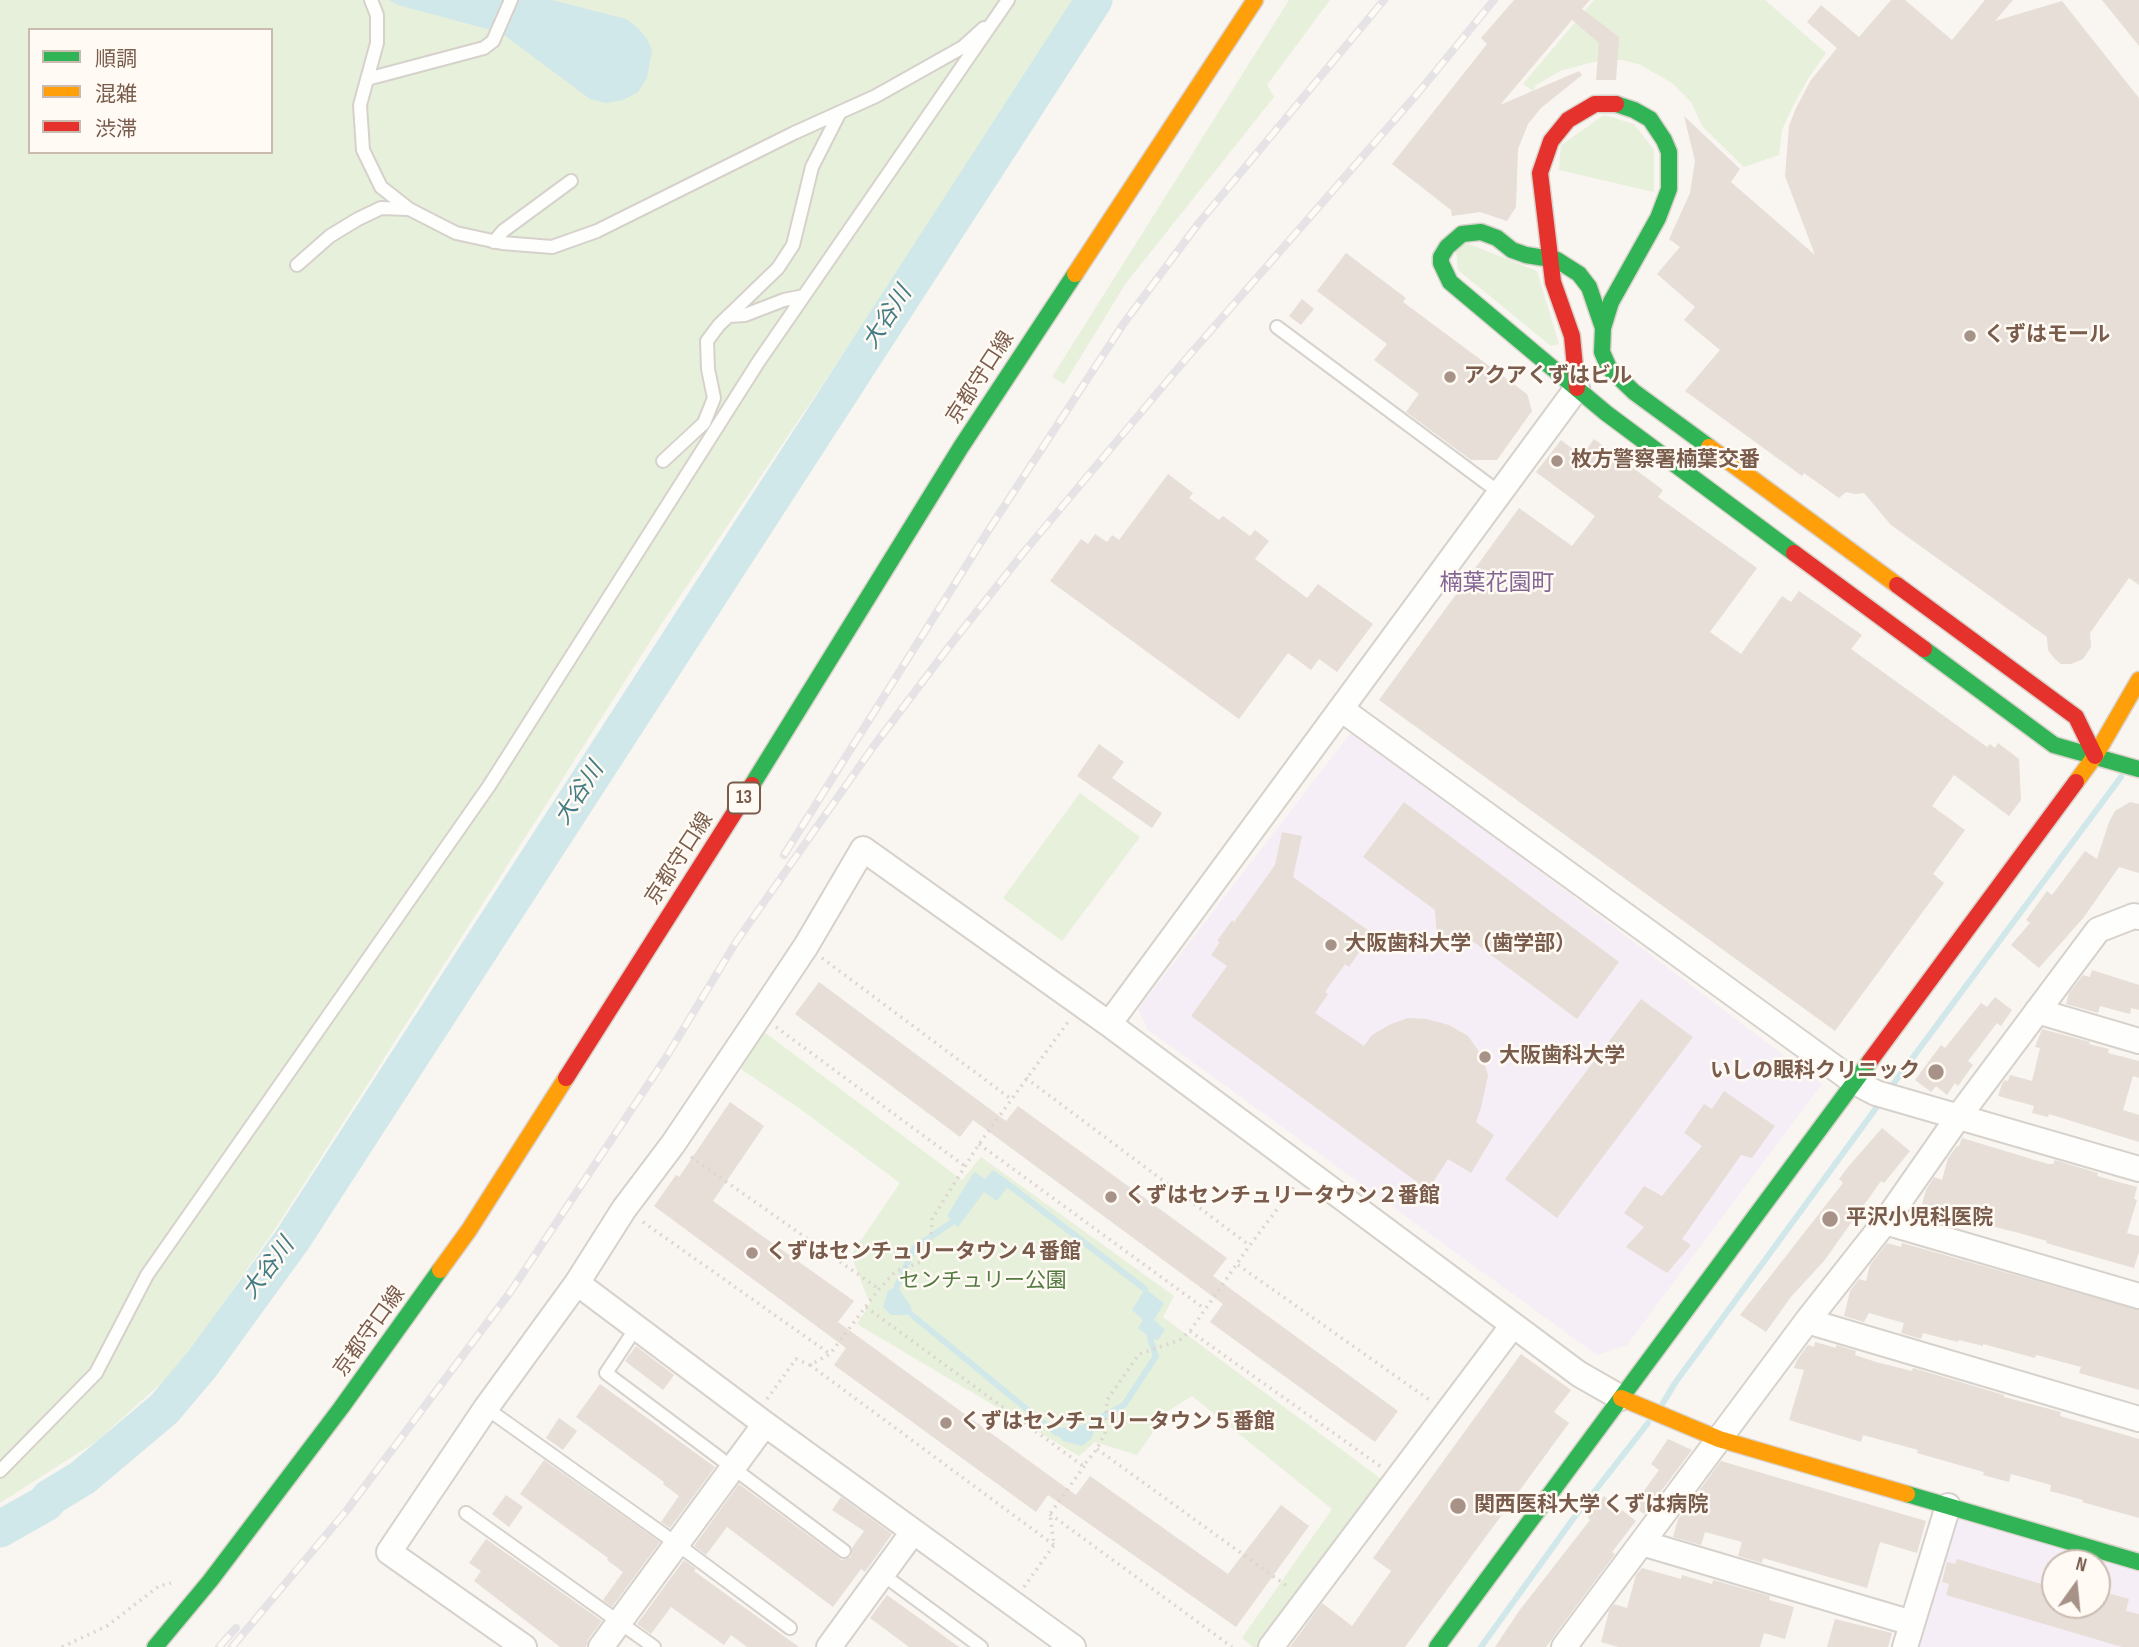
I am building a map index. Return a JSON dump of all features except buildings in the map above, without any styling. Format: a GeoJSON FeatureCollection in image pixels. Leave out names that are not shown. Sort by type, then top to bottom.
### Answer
{"type":"FeatureCollection","features":[{"type":"Feature","properties":{"kind":"street","name":"京都守口線"},"geometry":{"type":"LineString","coordinates":[[155,1647],[210,1581],[341,1408],[469,1230],[729,822],[961,447],[1255,0]]}},
{"type":"Feature","properties":{"kind":"street"},"geometry":{"type":"LineString","coordinates":[[1110,1024],[1577,388],[1572,336],[1553,282],[1540,173],[1551,141],[1560,127],[1574,115],[1595,104],[1617,104],[1650,119],[1669,152],[1669,189],[1658,218],[1611,302],[1603,328],[1602,352],[1609,368],[1625,385],[2076,717],[2095,756]]}},
{"type":"Feature","properties":{"kind":"street"},"geometry":{"type":"LineString","coordinates":[[1603,328],[1589,287],[1579,274],[1557,260],[1519,253],[1497,238],[1481,232],[1462,234],[1447,247],[1441,263],[1450,282],[1620,424],[2054,745],[2139,769]]}},
{"type":"Feature","properties":{"kind":"street"},"geometry":{"type":"LineString","coordinates":[[1437,1647],[2095,756],[2139,680]]}},
{"type":"Feature","properties":{"kind":"street"},"geometry":{"type":"LineString","coordinates":[[1341,709],[1853,1082],[1876,1093],[2139,1169]]}},
{"type":"Feature","properties":{"kind":"street"},"geometry":{"type":"LineString","coordinates":[[524,1647],[389,1552],[760,1015],[806,946],[863,849],[1110,1024],[1579,1374],[1621,1398],[1719,1439],[2139,1562]]}},
{"type":"Feature","properties":{"kind":"street"},"geometry":{"type":"LineString","coordinates":[[1564,1647],[1807,1321],[1885,1222],[1959,1116],[2098,930],[2134,916],[2139,917]]}},
{"type":"Feature","properties":{"kind":"street"},"geometry":{"type":"LineString","coordinates":[[2037,1011],[2139,1041]]}},
{"type":"Feature","properties":{"kind":"street"},"geometry":{"type":"LineString","coordinates":[[1885,1222],[2139,1296]]}},
{"type":"Feature","properties":{"kind":"street"},"geometry":{"type":"LineString","coordinates":[[576,1283],[1073,1647]]}},
{"type":"Feature","properties":{"kind":"street"},"geometry":{"type":"LineString","coordinates":[[1807,1321],[2139,1419]]}},
{"type":"Feature","properties":{"kind":"street"},"geometry":{"type":"LineString","coordinates":[[1271,1647],[1513,1325]]}},
{"type":"Feature","properties":{"kind":"street"},"geometry":{"type":"LineString","coordinates":[[601,1647],[733,1467],[760,1420]]}},
{"type":"Feature","properties":{"kind":"street"},"geometry":{"type":"LineString","coordinates":[[1905,1647],[1948,1506]]}},
{"type":"Feature","properties":{"kind":"street"},"geometry":{"type":"LineString","coordinates":[[829,1647],[913,1532]]}},
{"type":"Feature","properties":{"kind":"street"},"geometry":{"type":"LineString","coordinates":[[1642,1543],[1912,1623]]}},
{"type":"Feature","properties":{"kind":"lane"},"geometry":{"type":"LineString","coordinates":[[371,0],[377,15],[377,43],[360,105],[363,150],[381,187],[409,209],[456,233],[494,242],[552,247],[597,231],[876,96],[963,47],[998,16]]}},
{"type":"Feature","properties":{"kind":"lane"},"geometry":{"type":"LineString","coordinates":[[367,79],[484,48],[493,41],[511,0]]}},
{"type":"Feature","properties":{"kind":"lane"},"geometry":{"type":"LineString","coordinates":[[0,1471],[96,1373],[147,1275],[489,786],[759,361],[1008,0]]}},
{"type":"Feature","properties":{"kind":"lane"},"geometry":{"type":"LineString","coordinates":[[663,461],[704,423],[714,398],[708,369],[707,341],[728,316],[778,268],[793,245],[812,167],[840,112]]}},
{"type":"Feature","properties":{"kind":"lane"},"geometry":{"type":"LineString","coordinates":[[494,242],[503,231],[571,181]]}},
{"type":"Feature","properties":{"kind":"lane"},"geometry":{"type":"LineString","coordinates":[[297,265],[330,236],[358,219],[381,208],[409,209]]}},
{"type":"Feature","properties":{"kind":"lane"},"geometry":{"type":"LineString","coordinates":[[728,316],[745,315],[784,300],[804,296]]}},
{"type":"Feature","properties":{"kind":"lane"},"geometry":{"type":"LineString","coordinates":[[1278,327],[1500,493]]}},
{"type":"Feature","properties":{"kind":"lane"},"geometry":{"type":"LineString","coordinates":[[636,1328],[606,1373],[844,1551]]}},
{"type":"Feature","properties":{"kind":"lane"},"geometry":{"type":"LineString","coordinates":[[486,1408],[790,1628]]}},
{"type":"Feature","properties":{"kind":"lane"},"geometry":{"type":"LineString","coordinates":[[466,1513],[654,1647]]}},
{"type":"Feature","properties":{"kind":"lane"},"geometry":{"type":"LineString","coordinates":[[882,1574],[981,1647]]}},
{"type":"Feature","properties":{"kind":"path"},"geometry":{"type":"LineString","coordinates":[[806,946],[1011,1099]]}},
{"type":"Feature","properties":{"kind":"path"},"geometry":{"type":"LineString","coordinates":[[810,1366],[830,1354],[879,1289],[896,1271],[924,1261],[929,1254],[932,1219],[979,1144],[1082,1004]]}},
{"type":"Feature","properties":{"kind":"path"},"geometry":{"type":"LineString","coordinates":[[760,1015],[966,1167]]}},
{"type":"Feature","properties":{"kind":"path"},"geometry":{"type":"LineString","coordinates":[[1027,1078],[1250,1245]]}},
{"type":"Feature","properties":{"kind":"path"},"geometry":{"type":"LineString","coordinates":[[673,1144],[879,1289]]}},
{"type":"Feature","properties":{"kind":"path"},"geometry":{"type":"LineString","coordinates":[[979,1144],[1205,1309]]}},
{"type":"Feature","properties":{"kind":"path"},"geometry":{"type":"LineString","coordinates":[[1013,1603],[1054,1545],[1050,1514],[1097,1449],[1105,1433],[1107,1400],[1139,1354],[1180,1340],[1191,1331],[1250,1245],[1306,1172]]}},
{"type":"Feature","properties":{"kind":"path"},"geometry":{"type":"LineString","coordinates":[[624,1209],[830,1354]]}},
{"type":"Feature","properties":{"kind":"path"},"geometry":{"type":"LineString","coordinates":[[1238,1265],[1447,1413]]}},
{"type":"Feature","properties":{"kind":"path"},"geometry":{"type":"LineString","coordinates":[[866,1307],[1083,1466]]}},
{"type":"Feature","properties":{"kind":"path"},"geometry":{"type":"LineString","coordinates":[[1191,1331],[1398,1479]]}},
{"type":"Feature","properties":{"kind":"path"},"geometry":{"type":"LineString","coordinates":[[760,1420],[796,1359],[810,1366],[1054,1545]]}},
{"type":"Feature","properties":{"kind":"path"},"geometry":{"type":"LineString","coordinates":[[1097,1449],[1307,1600]]}},
{"type":"Feature","properties":{"kind":"path"},"geometry":{"type":"LineString","coordinates":[[1050,1514],[1233,1647]]}},
{"type":"Feature","properties":{"kind":"path"},"geometry":{"type":"LineString","coordinates":[[62,1647],[107,1626],[159,1586],[192,1577],[210,1581]]}},
{"type":"Feature","properties":{"kind":"shaded area","name":"大阪歯科大学"},"geometry":{"type":"Polygon","coordinates":[[[1353,730],[1822,1084],[1627,1345],[1597,1355],[1147,1029],[1138,1009],[1353,730]]]}},
{"type":"Feature","properties":{"kind":"shaded area"},"geometry":{"type":"Polygon","coordinates":[[[1948,1506],[2095,1549],[2041,1549],[2041,1619],[2111,1619],[2111,1554],[2139,1562],[2139,1647],[1905,1647],[1948,1506]]]}},
{"type":"Feature","properties":{"kind":"green space"},"geometry":{"type":"Polygon","coordinates":[[[0,0],[1075,0],[905,262],[662,623],[277,1226],[179,1367],[97,1441],[0,1503],[0,0]]]}},
{"type":"Feature","properties":{"kind":"green space"},"geometry":{"type":"Polygon","coordinates":[[[1289,0],[1330,0],[1267,85],[1274,97],[1126,283],[1064,384],[1052,377],[1289,0]]]}},
{"type":"Feature","properties":{"kind":"green space"},"geometry":{"type":"Polygon","coordinates":[[[1594,0],[1765,0],[1826,53],[1792,108],[1782,130],[1779,155],[1744,167],[1703,127],[1691,102],[1672,83],[1641,65],[1623,60],[1593,62],[1560,71],[1536,85],[1533,91],[1523,84],[1594,0]]]}},
{"type":"Feature","properties":{"kind":"green space"},"geometry":{"type":"Polygon","coordinates":[[[1604,115],[1634,124],[1654,150],[1654,192],[1559,170],[1561,145],[1604,115]]]}},
{"type":"Feature","properties":{"kind":"green space"},"geometry":{"type":"Polygon","coordinates":[[[1464,242],[1537,271],[1559,344],[1551,346],[1458,270],[1456,249],[1464,242]]]}},
{"type":"Feature","properties":{"kind":"green space"},"geometry":{"type":"Polygon","coordinates":[[[1080,793],[1140,837],[1062,941],[1003,898],[1080,793]]]}},
{"type":"Feature","properties":{"kind":"green space","name":"センチュリー公園"},"geometry":{"type":"Polygon","coordinates":[[[764,1032],[962,1180],[981,1157],[1174,1296],[1163,1317],[1381,1479],[1257,1647],[1242,1638],[1332,1509],[1192,1396],[1168,1411],[1137,1455],[1095,1442],[1079,1456],[857,1324],[870,1304],[851,1255],[900,1183],[799,1108],[741,1069],[739,1061],[764,1032]]]}},
{"type":"Feature","properties":{"kind":"water"},"geometry":{"type":"Polygon","coordinates":[[[389,0],[504,0],[491,30],[398,5],[389,0]]]}},
{"type":"Feature","properties":{"kind":"water"},"geometry":{"type":"Polygon","coordinates":[[[518,0],[552,0],[626,19],[638,28],[652,50],[647,78],[638,92],[623,100],[606,103],[590,99],[504,35],[518,0]]]}},
{"type":"Feature","properties":{"kind":"water"},"geometry":{"type":"Polygon","coordinates":[[[993,1170],[1009,1181],[1009,1185],[997,1201],[984,1192],[958,1227],[947,1216],[974,1172],[985,1179],[993,1170]]]}},
{"type":"Feature","properties":{"kind":"water"},"geometry":{"type":"Polygon","coordinates":[[[897,1286],[911,1307],[912,1315],[891,1315],[883,1307],[888,1291],[897,1286]]]}},
{"type":"Feature","properties":{"kind":"water"},"geometry":{"type":"Polygon","coordinates":[[[1145,1289],[1164,1303],[1154,1320],[1165,1330],[1158,1340],[1150,1338],[1138,1328],[1143,1320],[1132,1310],[1145,1289]]]}},
{"type":"Feature","properties":{"kind":"water"},"geometry":{"type":"Polygon","coordinates":[[[1092,1422],[1096,1427],[1091,1439],[1082,1446],[1063,1441],[1056,1433],[1057,1428],[1092,1422]]]}},
{"type":"Feature","properties":{"kind":"waterway","name":"大谷川"},"geometry":{"type":"LineString","coordinates":[[0,1529],[46,1503],[49,1498],[82,1478],[164,1409],[202,1364],[292,1240],[1094,0]]}},
{"type":"Feature","properties":{"kind":"waterway"},"geometry":{"type":"LineString","coordinates":[[1888,1091],[2121,777]]}},
{"type":"Feature","properties":{"kind":"waterway"},"geometry":{"type":"LineString","coordinates":[[1663,1403],[1882,1100]]}},
{"type":"Feature","properties":{"kind":"waterway"},"geometry":{"type":"LineString","coordinates":[[1009,1185],[1145,1289]]}},
{"type":"Feature","properties":{"kind":"waterway"},"geometry":{"type":"LineString","coordinates":[[897,1286],[914,1248],[954,1221]]}},
{"type":"Feature","properties":{"kind":"waterway"},"geometry":{"type":"LineString","coordinates":[[912,1315],[1056,1433]]}},
{"type":"Feature","properties":{"kind":"waterway"},"geometry":{"type":"LineString","coordinates":[[1092,1422],[1124,1405],[1156,1356],[1150,1338]]}},
{"type":"Feature","properties":{"kind":"waterway"},"geometry":{"type":"LineString","coordinates":[[1481,1647],[1573,1519],[1648,1423]]}},
{"type":"Feature","properties":{"kind":"railway"},"geometry":{"type":"LineString","coordinates":[[784,855],[990,528],[1124,323],[1198,224],[1384,0]]}},
{"type":"Feature","properties":{"kind":"railway"},"geometry":{"type":"LineString","coordinates":[[232,1647],[347,1510],[511,1291],[667,1056],[736,942],[873,747],[948,648],[1024,552],[1179,367],[1418,93],[1494,0]]}},
{"type":"Feature","properties":{"kind":"railway"},"geometry":{"type":"LineString","coordinates":[[219,1647],[236,1628]]}},
{"type":"Feature","properties":{"kind":"traffic: fast"},"geometry":{"type":"LineString","coordinates":[[1616,104],[1650,119],[1664,140],[1669,152],[1669,189],[1658,218],[1611,302],[1603,328],[1602,352],[1609,368],[1634,392],[1709,447]]}},
{"type":"Feature","properties":{"kind":"traffic: fast"},"geometry":{"type":"LineString","coordinates":[[1603,328],[1589,287],[1579,274],[1557,260],[1512,250],[1497,238],[1481,232],[1462,234],[1447,247],[1441,257],[1450,282],[1606,413],[1794,553]]}},
{"type":"Feature","properties":{"kind":"traffic: fast"},"geometry":{"type":"LineString","coordinates":[[752,785],[961,447],[1075,274]]}},
{"type":"Feature","properties":{"kind":"traffic: fast"},"geometry":{"type":"LineString","coordinates":[[1924,649],[2054,745],[2139,769]]}},
{"type":"Feature","properties":{"kind":"traffic: fast"},"geometry":{"type":"LineString","coordinates":[[1437,1647],[1870,1061]]}},
{"type":"Feature","properties":{"kind":"traffic: fast"},"geometry":{"type":"LineString","coordinates":[[155,1647],[210,1581],[341,1408],[440,1270]]}},
{"type":"Feature","properties":{"kind":"traffic: fast"},"geometry":{"type":"LineString","coordinates":[[1907,1494],[2139,1562]]}},
{"type":"Feature","properties":{"kind":"traffic: slow"},"geometry":{"type":"LineString","coordinates":[[1075,274],[1255,0]]}},
{"type":"Feature","properties":{"kind":"traffic: slow"},"geometry":{"type":"LineString","coordinates":[[1709,447],[1897,585]]}},
{"type":"Feature","properties":{"kind":"traffic: slow"},"geometry":{"type":"LineString","coordinates":[[2076,782],[2095,756],[2139,680]]}},
{"type":"Feature","properties":{"kind":"traffic: slow"},"geometry":{"type":"LineString","coordinates":[[440,1270],[469,1230],[566,1078]]}},
{"type":"Feature","properties":{"kind":"traffic: slow"},"geometry":{"type":"LineString","coordinates":[[1621,1398],[1719,1439],[1907,1494]]}},
{"type":"Feature","properties":{"kind":"traffic: jam"},"geometry":{"type":"LineString","coordinates":[[1577,388],[1572,336],[1553,282],[1540,173],[1551,141],[1568,120],[1595,104],[1616,104]]}},
{"type":"Feature","properties":{"kind":"traffic: jam"},"geometry":{"type":"LineString","coordinates":[[1794,553],[1924,649]]}},
{"type":"Feature","properties":{"kind":"traffic: jam"},"geometry":{"type":"LineString","coordinates":[[1897,585],[2076,717],[2095,756]]}},
{"type":"Feature","properties":{"kind":"traffic: jam"},"geometry":{"type":"LineString","coordinates":[[1870,1061],[2076,782]]}},
{"type":"Feature","properties":{"kind":"traffic: jam"},"geometry":{"type":"LineString","coordinates":[[566,1078],[752,785]]}},
{"type":"Feature","properties":{"kind":"place","name":"くずはモール"},"geometry":{"type":"Point","coordinates":[1970,336]}},
{"type":"Feature","properties":{"kind":"place","name":"アクアくずはビル"},"geometry":{"type":"Point","coordinates":[1450,377]}},
{"type":"Feature","properties":{"kind":"place","name":"枚方警察署楠葉交番"},"geometry":{"type":"Point","coordinates":[1557,461]}},
{"type":"Feature","properties":{"kind":"place","name":"大阪歯科大学（歯学部）"},"geometry":{"type":"Point","coordinates":[1331,945]}},
{"type":"Feature","properties":{"kind":"place","name":"大阪歯科大学"},"geometry":{"type":"Point","coordinates":[1485,1057]}},
{"type":"Feature","properties":{"kind":"place","name":"いしの眼科クリニック"},"geometry":{"type":"Point","coordinates":[1936,1072]}},
{"type":"Feature","properties":{"kind":"place","name":"くずはセンチュリータウン２番館"},"geometry":{"type":"Point","coordinates":[1111,1197]}},
{"type":"Feature","properties":{"kind":"place","name":"平沢小児科医院"},"geometry":{"type":"Point","coordinates":[1830,1219]}},
{"type":"Feature","properties":{"kind":"place","name":"くずはセンチュリータウン４番館"},"geometry":{"type":"Point","coordinates":[752,1253]}},
{"type":"Feature","properties":{"kind":"place","name":"くずはセンチュリータウン５番館"},"geometry":{"type":"Point","coordinates":[946,1423]}},
{"type":"Feature","properties":{"kind":"place","name":"関西医科大学 くずは病院"},"geometry":{"type":"Point","coordinates":[1458,1506]}},
{"type":"Feature","properties":{"kind":"district","name":"楠葉花園町"},"geometry":{"type":"Point","coordinates":[1497,584]}}]}
